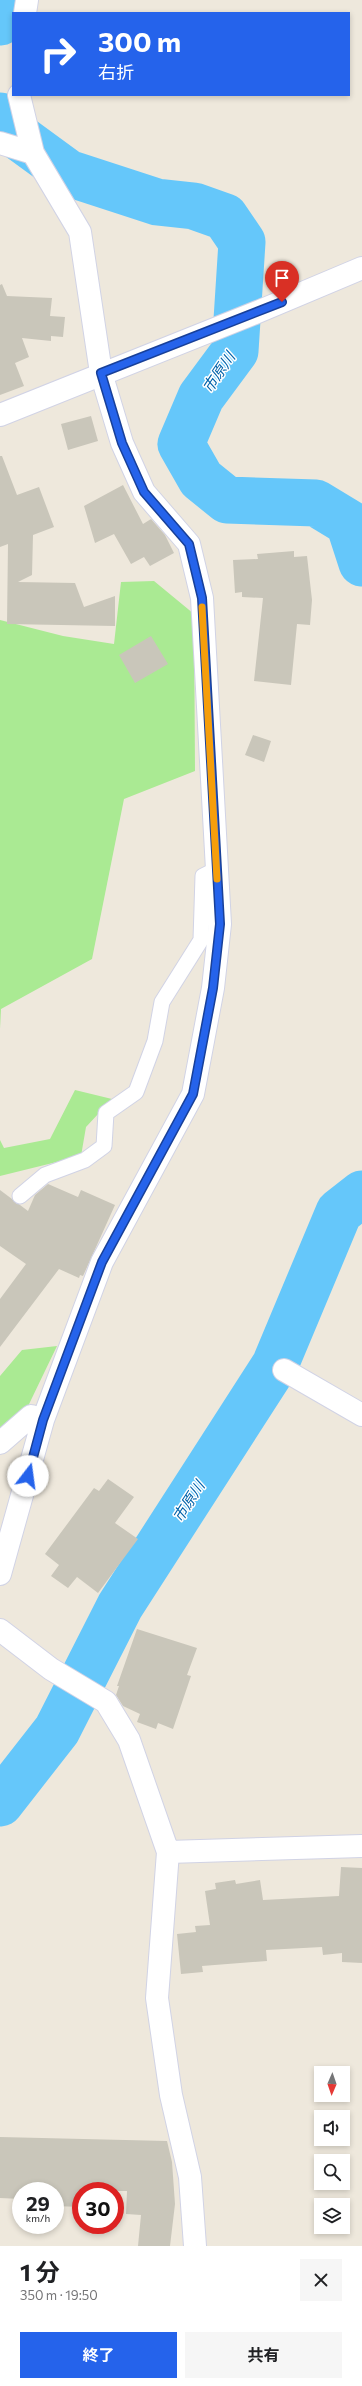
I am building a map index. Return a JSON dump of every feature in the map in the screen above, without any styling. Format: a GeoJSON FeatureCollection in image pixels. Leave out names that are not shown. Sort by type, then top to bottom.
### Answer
{"type":"FeatureCollection","features":[{"type":"Feature","properties":{"kind":"street"},"geometry":{"type":"LineString","coordinates":[[25,12],[27,0]]}},
{"type":"Feature","properties":{"kind":"street"},"geometry":{"type":"LineString","coordinates":[[0,1574],[43,1420],[102,1262],[193,1094],[213,988],[220,924],[202,598],[189,544],[144,492],[122,443],[101,373],[80,232],[33,152],[19,96]]}},
{"type":"Feature","properties":{"kind":"street"},"geometry":{"type":"LineString","coordinates":[[0,143],[33,152]]}},
{"type":"Feature","properties":{"kind":"street"},"geometry":{"type":"LineString","coordinates":[[0,415],[101,373],[226,325],[362,268]]}},
{"type":"Feature","properties":{"kind":"street"},"geometry":{"type":"LineString","coordinates":[[284,1370],[362,1415]]}},
{"type":"Feature","properties":{"kind":"street"},"geometry":{"type":"LineString","coordinates":[[0,1443],[31,1416],[43,1420]]}},
{"type":"Feature","properties":{"kind":"street"},"geometry":{"type":"LineString","coordinates":[[0,1630],[51,1669],[106,1702],[130,1740],[168,1852],[157,1998],[170,2095],[190,2177],[195,2246]]}},
{"type":"Feature","properties":{"kind":"street"},"geometry":{"type":"LineString","coordinates":[[168,1852],[362,1846]]}},
{"type":"Feature","properties":{"kind":"lane"},"geometry":{"type":"LineString","coordinates":[[20,1196],[45,1175],[85,1160],[104,1146],[106,1113],[136,1092],[155,1041],[162,1002],[201,940],[203,876],[217,869]]}},
{"type":"Feature","properties":{"kind":"green space"},"geometry":{"type":"Polygon","coordinates":[[[154,581],[194,614],[195,771],[124,799],[92,959],[1,1009],[0,1029],[0,620],[63,636],[114,644],[121,582],[154,581]]]}},
{"type":"Feature","properties":{"kind":"green space"},"geometry":{"type":"Polygon","coordinates":[[[75,1090],[112,1099],[86,1127],[81,1156],[0,1176],[0,1140],[4,1148],[50,1139],[75,1090]]]}},
{"type":"Feature","properties":{"kind":"green space"},"geometry":{"type":"Polygon","coordinates":[[[57,1346],[18,1427],[0,1438],[0,1376],[22,1350],[57,1346]]]}},
{"type":"Feature","properties":{"kind":"building"},"geometry":{"type":"Polygon","coordinates":[[[2,284],[7,296],[52,298],[50,316],[65,317],[63,337],[51,336],[51,341],[22,338],[29,357],[15,363],[24,386],[0,395],[0,285],[2,284]]]}},
{"type":"Feature","properties":{"kind":"building"},"geometry":{"type":"Polygon","coordinates":[[[91,416],[98,441],[68,450],[61,424],[91,416]]]}},
{"type":"Feature","properties":{"kind":"building"},"geometry":{"type":"Polygon","coordinates":[[[0,456],[2,456],[17,495],[39,487],[54,527],[33,535],[32,575],[18,582],[75,583],[84,607],[115,596],[115,626],[7,624],[8,544],[0,547],[0,456]]]}},
{"type":"Feature","properties":{"kind":"building"},"geometry":{"type":"Polygon","coordinates":[[[123,485],[143,524],[151,519],[165,535],[174,553],[150,566],[144,557],[131,564],[114,534],[95,543],[84,506],[123,485]]]}},
{"type":"Feature","properties":{"kind":"building"},"geometry":{"type":"Polygon","coordinates":[[[294,551],[294,557],[307,556],[312,600],[310,625],[297,624],[291,685],[254,681],[263,598],[242,597],[242,592],[235,593],[233,560],[258,559],[257,554],[294,551]]]}},
{"type":"Feature","properties":{"kind":"building"},"geometry":{"type":"Polygon","coordinates":[[[151,636],[168,664],[135,683],[119,655],[151,636]]]}},
{"type":"Feature","properties":{"kind":"building"},"geometry":{"type":"Polygon","coordinates":[[[253,735],[271,741],[264,762],[245,755],[253,735]]]}},
{"type":"Feature","properties":{"kind":"building"},"geometry":{"type":"Polygon","coordinates":[[[48,1184],[78,1197],[81,1190],[115,1205],[83,1276],[80,1275],[79,1278],[59,1269],[0,1347],[0,1299],[26,1264],[0,1246],[0,1190],[28,1211],[35,1195],[48,1184]]]}},
{"type":"Feature","properties":{"kind":"building"},"geometry":{"type":"Polygon","coordinates":[[[108,1479],[134,1497],[115,1523],[138,1539],[98,1593],[77,1577],[68,1588],[51,1576],[59,1565],[45,1554],[94,1488],[99,1491],[108,1479]]]}},
{"type":"Feature","properties":{"kind":"building"},"geometry":{"type":"Polygon","coordinates":[[[137,1629],[197,1648],[187,1675],[191,1676],[173,1729],[158,1723],[156,1729],[137,1722],[140,1714],[123,1706],[116,1695],[119,1686],[117,1686],[137,1629]]]}},
{"type":"Feature","properties":{"kind":"building"},"geometry":{"type":"Polygon","coordinates":[[[341,1867],[362,1868],[362,1963],[342,1962],[342,1953],[323,1955],[322,1947],[266,1950],[267,1961],[202,1966],[203,1972],[181,1974],[177,1934],[196,1932],[195,1926],[210,1925],[205,1891],[216,1889],[215,1883],[235,1880],[236,1884],[260,1880],[263,1900],[339,1896],[341,1867]]]}},
{"type":"Feature","properties":{"kind":"building"},"geometry":{"type":"Polygon","coordinates":[[[0,2137],[167,2141],[172,2162],[175,2204],[170,2246],[138,2246],[141,2215],[126,2214],[127,2191],[124,2191],[124,2182],[72,2182],[72,2207],[64,2206],[64,2182],[12,2182],[12,2199],[0,2198],[0,2137]]]}},
{"type":"Feature","properties":{"kind":"waterway","name":"市原川"},"geometry":{"type":"LineString","coordinates":[[0,22],[6,0]]}},
{"type":"Feature","properties":{"kind":"waterway","name":"市原川"},"geometry":{"type":"LineString","coordinates":[[0,116],[1,124],[68,173],[157,202],[194,206],[225,217],[242,242],[235,351],[201,397],[181,444],[201,479],[227,500],[316,503],[349,523],[362,563]]}},
{"type":"Feature","properties":{"kind":"waterway","name":"市原川"},"geometry":{"type":"LineString","coordinates":[[0,1803],[57,1730],[120,1606],[275,1365],[339,1212],[362,1194]]}},
{"type":"Feature","properties":{"kind":"slow traffic"},"geometry":{"type":"LineString","coordinates":[[202,607],[217,879]]}},
{"type":"Feature","properties":{"kind":"route"},"geometry":{"type":"LineString","coordinates":[[28,1476],[43,1420],[102,1262],[193,1094],[213,988],[220,924],[202,598],[189,544],[144,492],[122,443],[101,373],[282,302]]}}]}
